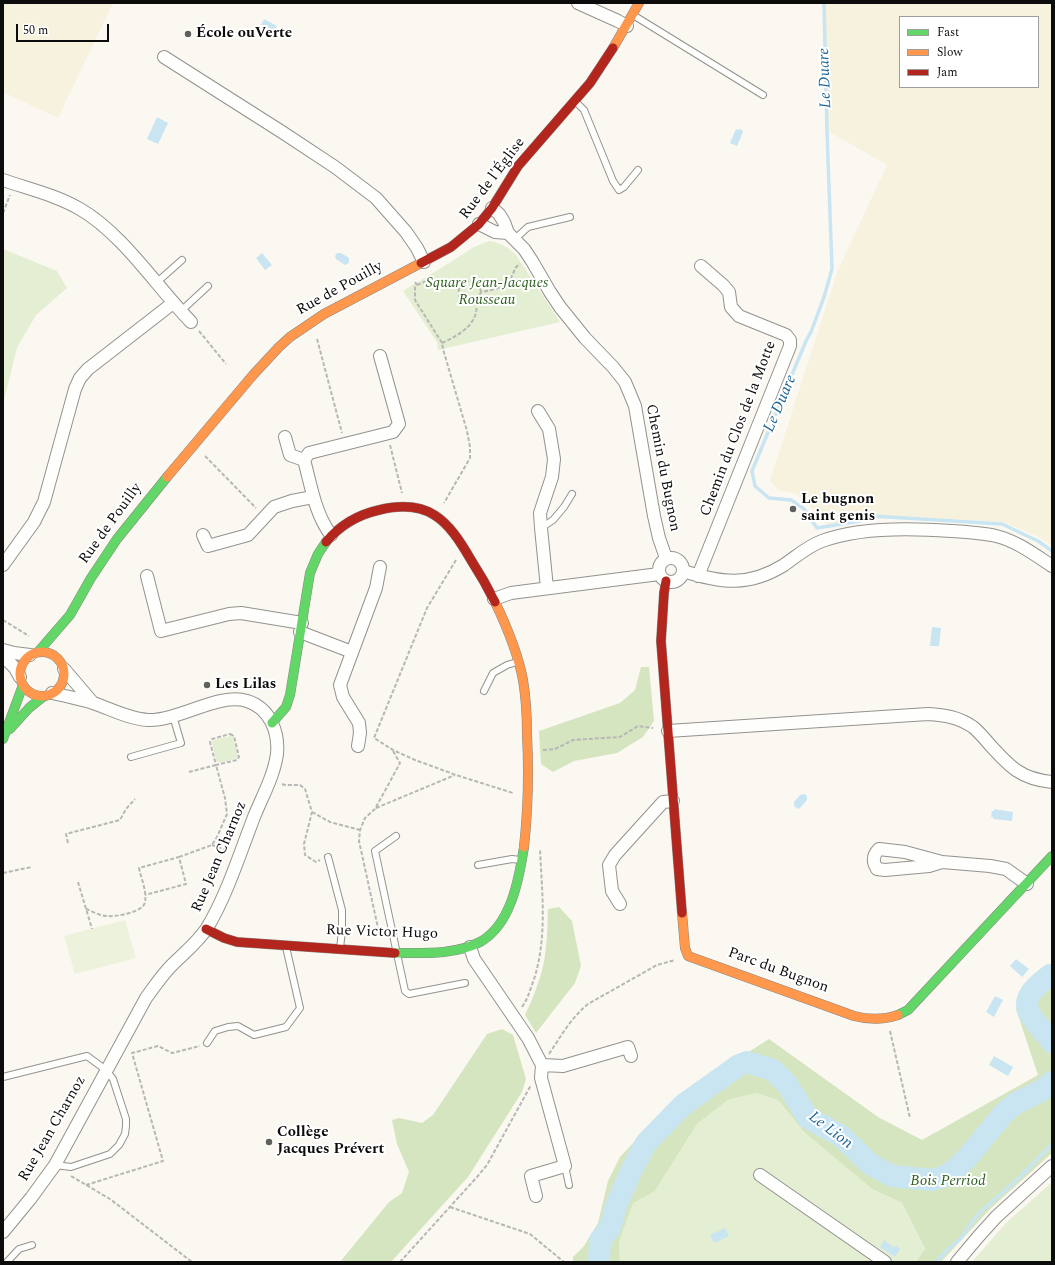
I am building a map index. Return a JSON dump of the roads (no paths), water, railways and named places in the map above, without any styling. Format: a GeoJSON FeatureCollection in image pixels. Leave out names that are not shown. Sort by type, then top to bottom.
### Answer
{"type":"FeatureCollection","features":[{"type":"Feature","properties":{"kind":"street"},"geometry":{"type":"LineString","coordinates":[[578,3],[626,26]]}},
{"type":"Feature","properties":{"kind":"street","name":"Rue de l'Église"},"geometry":{"type":"LineString","coordinates":[[424,262],[451,247],[479,224],[492,208],[518,166],[575,101],[604,64],[639,3]]}},
{"type":"Feature","properties":{"kind":"street"},"geometry":{"type":"LineString","coordinates":[[164,57],[335,167],[376,198],[406,232],[417,248],[424,262]]}},
{"type":"Feature","properties":{"kind":"street"},"geometry":{"type":"LineString","coordinates":[[9,182],[62,199],[81,209],[103,225],[126,247],[191,322]]}},
{"type":"Feature","properties":{"kind":"street","name":"Chemin du Bugnon"},"geometry":{"type":"LineString","coordinates":[[492,208],[504,222],[511,236],[532,261],[560,307],[585,338],[613,367],[627,388],[635,406],[654,516],[659,538],[666,558]]}},
{"type":"Feature","properties":{"kind":"street"},"geometry":{"type":"LineString","coordinates":[[479,224],[495,232],[511,236]]}},
{"type":"Feature","properties":{"kind":"street","name":"Rue de Pouilly"},"geometry":{"type":"LineString","coordinates":[[5,736],[22,681],[21,668],[24,661],[34,653],[70,615],[91,578],[117,539],[180,461],[253,375],[290,337],[324,314],[424,262]]}},
{"type":"Feature","properties":{"kind":"street","name":"Chemin du Clos de la Motte"},"geometry":{"type":"LineString","coordinates":[[698,576],[790,346],[790,340],[786,336],[739,316],[732,306],[729,292],[701,266]]}},
{"type":"Feature","properties":{"kind":"street"},"geometry":{"type":"LineString","coordinates":[[3,564],[34,522],[44,502],[75,389],[80,378],[88,369],[177,307]]}},
{"type":"Feature","properties":{"kind":"street"},"geometry":{"type":"LineString","coordinates":[[331,535],[322,522],[313,497],[304,460],[309,453],[394,432],[399,424],[380,356]]}},
{"type":"Feature","properties":{"kind":"street"},"geometry":{"type":"LineString","coordinates":[[538,411],[549,429],[554,459],[552,477],[540,513],[540,528],[547,588]]}},
{"type":"Feature","properties":{"kind":"street"},"geometry":{"type":"LineString","coordinates":[[284,437],[290,455],[304,460]]}},
{"type":"Feature","properties":{"kind":"street"},"geometry":{"type":"LineString","coordinates":[[203,536],[208,546],[248,535],[274,507],[292,501],[313,497]]}},
{"type":"Feature","properties":{"kind":"street","name":"Rue Victor Hugo"},"geometry":{"type":"LineString","coordinates":[[206,929],[224,938],[237,942],[286,946],[396,952],[431,952],[470,947],[488,937],[500,923],[516,887],[526,834],[528,794],[527,718],[525,693],[518,662],[494,599],[464,548],[450,527],[441,519],[432,513],[409,507],[385,508],[362,514],[340,527],[325,542],[313,562],[310,573],[290,696],[286,707],[272,723]]}},
{"type":"Feature","properties":{"kind":"street"},"geometry":{"type":"LineString","coordinates":[[683,571],[717,580],[737,582],[753,579],[772,572],[804,550],[822,541],[841,535],[928,529],[997,536],[1014,543],[1052,566]]}},
{"type":"Feature","properties":{"kind":"street"},"geometry":{"type":"LineString","coordinates":[[494,599],[511,593],[547,588],[663,578],[672,582],[681,576],[683,571],[682,565],[678,560],[666,558],[661,562],[658,568],[663,578]]}},
{"type":"Feature","properties":{"kind":"street"},"geometry":{"type":"LineString","coordinates":[[358,746],[360,733],[359,723],[343,697],[340,685],[376,588],[380,567]]}},
{"type":"Feature","properties":{"kind":"street"},"geometry":{"type":"LineString","coordinates":[[147,576],[161,632],[229,614],[241,613],[301,627],[352,652]]}},
{"type":"Feature","properties":{"kind":"street","name":"Parc du Bugnon"},"geometry":{"type":"LineString","coordinates":[[663,578],[664,600],[661,641],[685,948],[688,956],[854,1016],[865,1019],[887,1019],[908,1010],[1052,856]]}},
{"type":"Feature","properties":{"kind":"street","name":"Rue de Pouilly"},"geometry":{"type":"LineString","coordinates":[[65,635],[70,615]]}},
{"type":"Feature","properties":{"kind":"street","name":"Rue de Pouilly"},"geometry":{"type":"LineString","coordinates":[[5,736],[29,708],[59,688],[63,681],[62,648]]}},
{"type":"Feature","properties":{"kind":"street"},"geometry":{"type":"LineString","coordinates":[[3,650],[14,653],[47,652],[55,655],[62,665]]}},
{"type":"Feature","properties":{"kind":"street"},"geometry":{"type":"LineString","coordinates":[[3,656],[15,668],[29,691],[36,695],[48,694]]}},
{"type":"Feature","properties":{"kind":"street","name":"Rue Jean Charnoz"},"geometry":{"type":"LineString","coordinates":[[62,665],[94,703]]}},
{"type":"Feature","properties":{"kind":"street","name":"Rue Jean Charnoz"},"geometry":{"type":"LineString","coordinates":[[3,1232],[31,1198],[55,1165],[106,1070],[154,987],[171,966],[195,943],[206,929],[218,908],[270,779],[277,754],[275,732],[266,712],[248,701],[228,699],[159,720],[147,720],[131,717],[94,703],[48,694]]}},
{"type":"Feature","properties":{"kind":"street"},"geometry":{"type":"LineString","coordinates":[[668,731],[928,714],[945,715],[954,717],[973,727],[1006,762],[1021,774],[1039,781],[1052,782]]}},
{"type":"Feature","properties":{"kind":"street"},"geometry":{"type":"LineString","coordinates":[[620,904],[612,891],[609,865],[615,854],[664,802],[673,801]]}},
{"type":"Feature","properties":{"kind":"street"},"geometry":{"type":"LineString","coordinates":[[942,862],[929,866],[885,870],[877,869],[873,858],[879,849],[905,852],[942,862],[990,866],[1006,869],[1027,884]]}},
{"type":"Feature","properties":{"kind":"street"},"geometry":{"type":"LineString","coordinates":[[470,947],[474,959],[528,1038],[542,1065],[541,1078],[565,1166],[531,1176],[536,1196]]}},
{"type":"Feature","properties":{"kind":"street"},"geometry":{"type":"LineString","coordinates":[[542,1065],[562,1066],[628,1047],[631,1056]]}},
{"type":"Feature","properties":{"kind":"street"},"geometry":{"type":"LineString","coordinates":[[957,1262],[996,1217],[1052,1166]]}},
{"type":"Feature","properties":{"kind":"street"},"geometry":{"type":"LineString","coordinates":[[760,1175],[885,1262]]}},
{"type":"Feature","properties":{"kind":"lane"},"geometry":{"type":"LineString","coordinates":[[633,15],[764,95]]}},
{"type":"Feature","properties":{"kind":"lane"},"geometry":{"type":"LineString","coordinates":[[575,101],[584,110],[612,181],[619,190],[624,187],[638,170]]}},
{"type":"Feature","properties":{"kind":"lane"},"geometry":{"type":"LineString","coordinates":[[511,236],[528,227],[570,218]]}},
{"type":"Feature","properties":{"kind":"lane"},"geometry":{"type":"LineString","coordinates":[[156,283],[182,260]]}},
{"type":"Feature","properties":{"kind":"lane"},"geometry":{"type":"LineString","coordinates":[[177,307],[208,286]]}},
{"type":"Feature","properties":{"kind":"lane"},"geometry":{"type":"LineString","coordinates":[[540,528],[553,520],[564,507],[572,494]]}},
{"type":"Feature","properties":{"kind":"lane"},"geometry":{"type":"LineString","coordinates":[[484,692],[493,673],[507,665],[518,662]]}},
{"type":"Feature","properties":{"kind":"lane"},"geometry":{"type":"LineString","coordinates":[[131,757],[180,743],[173,716]]}},
{"type":"Feature","properties":{"kind":"lane"},"geometry":{"type":"LineString","coordinates":[[396,836],[375,851],[404,991],[409,994],[465,983]]}},
{"type":"Feature","properties":{"kind":"lane"},"geometry":{"type":"LineString","coordinates":[[328,857],[342,910],[340,948]]}},
{"type":"Feature","properties":{"kind":"lane"},"geometry":{"type":"LineString","coordinates":[[478,865],[512,859],[522,860]]}},
{"type":"Feature","properties":{"kind":"lane"},"geometry":{"type":"LineString","coordinates":[[207,1043],[215,1031],[228,1026],[238,1026],[254,1035],[286,1027],[300,1008],[286,946]]}},
{"type":"Feature","properties":{"kind":"lane"},"geometry":{"type":"LineString","coordinates":[[3,1077],[87,1056],[106,1070],[113,1079],[126,1119],[124,1134],[119,1145],[110,1154],[89,1162],[71,1167],[55,1165]]}},
{"type":"Feature","properties":{"kind":"lane"},"geometry":{"type":"LineString","coordinates":[[565,1166],[569,1185]]}},
{"type":"Feature","properties":{"kind":"lane"},"geometry":{"type":"LineString","coordinates":[[7,1262],[19,1249],[32,1245]]}},
{"type":"Feature","properties":{"kind":"water"},"geometry":{"type":"Polygon","coordinates":[[[264,19],[277,26],[274,32],[261,25],[264,19]]]}},
{"type":"Feature","properties":{"kind":"water"},"geometry":{"type":"Polygon","coordinates":[[[157,117],[168,123],[158,144],[147,139],[157,117]]]}},
{"type":"Feature","properties":{"kind":"water"},"geometry":{"type":"Polygon","coordinates":[[[736,129],[741,129],[743,132],[737,146],[730,143],[736,129]]]}},
{"type":"Feature","properties":{"kind":"water"},"geometry":{"type":"Polygon","coordinates":[[[262,253],[272,265],[265,270],[256,258],[262,253]]]}},
{"type":"Feature","properties":{"kind":"water"},"geometry":{"type":"Polygon","coordinates":[[[337,253],[341,253],[349,258],[349,263],[345,265],[336,259],[335,256],[337,253]]]}},
{"type":"Feature","properties":{"kind":"water"},"geometry":{"type":"Polygon","coordinates":[[[932,627],[941,628],[939,646],[930,646],[932,627]]]}},
{"type":"Feature","properties":{"kind":"water"},"geometry":{"type":"Polygon","coordinates":[[[804,794],[807,796],[807,800],[798,809],[794,806],[794,802],[800,795],[804,794]]]}},
{"type":"Feature","properties":{"kind":"water"},"geometry":{"type":"Polygon","coordinates":[[[994,809],[1013,812],[1012,821],[993,819],[993,817],[991,817],[994,809]]]}},
{"type":"Feature","properties":{"kind":"water"},"geometry":{"type":"Polygon","coordinates":[[[1016,959],[1029,969],[1022,977],[1010,966],[1016,959]]]}},
{"type":"Feature","properties":{"kind":"water"},"geometry":{"type":"Polygon","coordinates":[[[995,996],[1003,1000],[994,1017],[986,1012],[995,996]]]}},
{"type":"Feature","properties":{"kind":"water"},"geometry":{"type":"Polygon","coordinates":[[[994,1056],[1013,1067],[1008,1076],[989,1065],[994,1056]]]}},
{"type":"Feature","properties":{"kind":"water"},"geometry":{"type":"Polygon","coordinates":[[[725,1228],[729,1236],[714,1243],[710,1235],[725,1228]]]}},
{"type":"Feature","properties":{"kind":"water"},"geometry":{"type":"Polygon","coordinates":[[[884,1240],[893,1247],[896,1246],[900,1249],[895,1257],[880,1247],[884,1240]]]}},
{"type":"Feature","properties":{"kind":"waterway","name":"Le Duare"},"geometry":{"type":"LineString","coordinates":[[824,3],[832,269],[824,297],[811,332],[752,471],[755,486],[769,498],[791,500],[804,509],[817,528],[860,521],[872,516],[1002,524],[1038,541],[1052,551]]}},
{"type":"Feature","properties":{"kind":"waterway","name":"Le Lion"},"geometry":{"type":"LineString","coordinates":[[1052,975],[1036,986],[1027,1001],[1029,1013],[1052,1042]]}},
{"type":"Feature","properties":{"kind":"waterway","name":"Le Lion"},"geometry":{"type":"LineString","coordinates":[[599,1262],[600,1240],[610,1228],[616,1206],[632,1169],[646,1143],[683,1105],[739,1065],[747,1062],[773,1070],[787,1084],[808,1118],[841,1136],[870,1164],[892,1176],[932,1180],[948,1175],[966,1159],[1004,1113],[1016,1103],[1041,1091],[1052,1082]]}},
{"type":"Feature","properties":{"kind":"waterway"},"geometry":{"type":"LineString","coordinates":[[936,1262],[960,1239],[979,1213],[1020,1177],[1052,1144]]}},
{"type":"Feature","properties":{"kind":"place","name":"École ouVerte"},"geometry":{"type":"Point","coordinates":[188,34]}},
{"type":"Feature","properties":{"kind":"place","name":"Le bugnon saint genis"},"geometry":{"type":"Point","coordinates":[793,509]}},
{"type":"Feature","properties":{"kind":"place","name":"Les Lilas"},"geometry":{"type":"Point","coordinates":[207,685]}},
{"type":"Feature","properties":{"kind":"place","name":"Collège Jacques Prévert"},"geometry":{"type":"Point","coordinates":[269,1142]}},
{"type":"Feature","properties":{"kind":"park label","name":"Square Jean-Jacques Rousseau"},"geometry":{"type":"Point","coordinates":[487,292]}},
{"type":"Feature","properties":{"kind":"park label","name":"Bois Perriod"},"geometry":{"type":"Point","coordinates":[948,1182]}}]}
